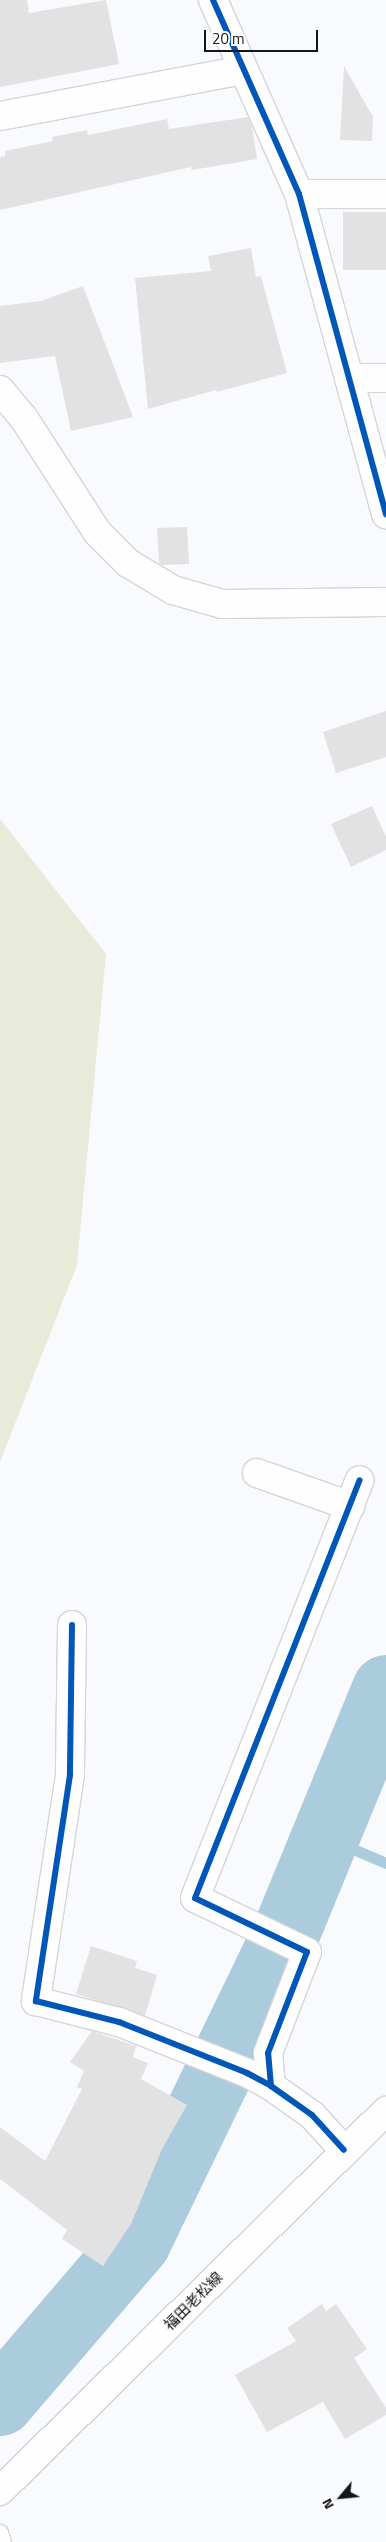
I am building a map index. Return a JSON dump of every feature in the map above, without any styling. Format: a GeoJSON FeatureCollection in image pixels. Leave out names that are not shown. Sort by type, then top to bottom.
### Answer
{"type":"FeatureCollection","features":[{"type":"Feature","properties":{"kind":"street"},"geometry":{"type":"LineString","coordinates":[[213,0],[299,194],[386,514]]}},
{"type":"Feature","properties":{"kind":"street"},"geometry":{"type":"LineString","coordinates":[[0,116],[244,70]]}},
{"type":"Feature","properties":{"kind":"street"},"geometry":{"type":"LineString","coordinates":[[299,194],[386,194]]}},
{"type":"Feature","properties":{"kind":"street"},"geometry":{"type":"LineString","coordinates":[[349,378],[386,378]]}},
{"type":"Feature","properties":{"kind":"street"},"geometry":{"type":"LineString","coordinates":[[0,390],[23,417],[97,532],[128,563],[173,590],[222,604],[386,602]]}},
{"type":"Feature","properties":{"kind":"street"},"geometry":{"type":"LineString","coordinates":[[257,1473],[350,1506]]}},
{"type":"Feature","properties":{"kind":"street"},"geometry":{"type":"LineString","coordinates":[[271,2086],[268,2053],[307,1952],[195,1898],[360,1480]]}},
{"type":"Feature","properties":{"kind":"street"},"geometry":{"type":"LineString","coordinates":[[72,1625],[70,1775],[36,2001],[119,2022],[247,2072],[271,2086],[312,2116],[344,2150]]}},
{"type":"Feature","properties":{"kind":"street","name":"福田老松線"},"geometry":{"type":"LineString","coordinates":[[0,2491],[344,2150],[386,2111]]}},
{"type":"Feature","properties":{"kind":"lane"},"geometry":{"type":"LineString","coordinates":[[0,2533],[4,2542]]}},
{"type":"Feature","properties":{"kind":"green space"},"geometry":{"type":"Polygon","coordinates":[[[0,819],[106,954],[77,1265],[0,1462],[0,819]]]}},
{"type":"Feature","properties":{"kind":"building"},"geometry":{"type":"Polygon","coordinates":[[[0,0],[27,0],[29,13],[106,0],[119,64],[0,87],[0,0]]]}},
{"type":"Feature","properties":{"kind":"building"},"geometry":{"type":"Polygon","coordinates":[[[344,66],[373,117],[372,141],[340,140],[344,66]]]}},
{"type":"Feature","properties":{"kind":"building"},"geometry":{"type":"Polygon","coordinates":[[[248,117],[252,126],[257,159],[192,170],[191,167],[0,210],[0,157],[5,156],[5,151],[53,141],[52,137],[87,130],[88,135],[167,119],[169,129],[248,117]]]}},
{"type":"Feature","properties":{"kind":"building"},"geometry":{"type":"Polygon","coordinates":[[[343,212],[386,212],[386,270],[343,270],[343,212]]]}},
{"type":"Feature","properties":{"kind":"building"},"geometry":{"type":"Polygon","coordinates":[[[251,248],[256,277],[261,276],[287,373],[148,409],[135,278],[211,271],[208,256],[251,248]]]}},
{"type":"Feature","properties":{"kind":"building"},"geometry":{"type":"Polygon","coordinates":[[[83,286],[133,417],[71,431],[55,356],[0,363],[0,306],[41,301],[83,286]]]}},
{"type":"Feature","properties":{"kind":"building"},"geometry":{"type":"Polygon","coordinates":[[[187,527],[189,564],[162,565],[159,563],[157,528],[187,527]]]}},
{"type":"Feature","properties":{"kind":"building"},"geometry":{"type":"Polygon","coordinates":[[[386,711],[386,757],[336,773],[323,732],[386,711]]]}},
{"type":"Feature","properties":{"kind":"building"},"geometry":{"type":"Polygon","coordinates":[[[372,806],[386,837],[386,850],[351,867],[331,824],[372,806]]]}},
{"type":"Feature","properties":{"kind":"building"},"geometry":{"type":"Polygon","coordinates":[[[91,1946],[137,1961],[135,1968],[157,1975],[145,2016],[76,1994],[91,1946]]]}},
{"type":"Feature","properties":{"kind":"building"},"geometry":{"type":"Polygon","coordinates":[[[92,2031],[136,2046],[133,2057],[148,2063],[141,2079],[187,2105],[162,2149],[131,2224],[103,2266],[62,2239],[67,2230],[0,2179],[0,2127],[45,2161],[82,2089],[77,2087],[84,2071],[70,2062],[92,2031]]]}},
{"type":"Feature","properties":{"kind":"building"},"geometry":{"type":"Polygon","coordinates":[[[322,2304],[326,2311],[336,2304],[367,2349],[354,2358],[386,2408],[386,2415],[345,2439],[323,2402],[267,2432],[235,2375],[296,2341],[287,2328],[322,2304]]]}},
{"type":"Feature","properties":{"kind":"waterway"},"geometry":{"type":"LineString","coordinates":[[0,2402],[137,2242],[284,1938],[386,1689]]}},
{"type":"Feature","properties":{"kind":"waterway"},"geometry":{"type":"LineString","coordinates":[[325,1837],[386,1863]]}},
{"type":"Feature","properties":{"kind":"cycle path"},"geometry":{"type":"LineString","coordinates":[[213,0],[299,194],[386,514]]}},
{"type":"Feature","properties":{"kind":"cycle path"},"geometry":{"type":"LineString","coordinates":[[271,2086],[268,2053],[307,1952],[195,1898],[360,1480]]}},
{"type":"Feature","properties":{"kind":"cycle path"},"geometry":{"type":"LineString","coordinates":[[72,1625],[70,1775],[36,2001],[119,2022],[247,2073],[271,2086],[312,2115],[344,2150]]}}]}
